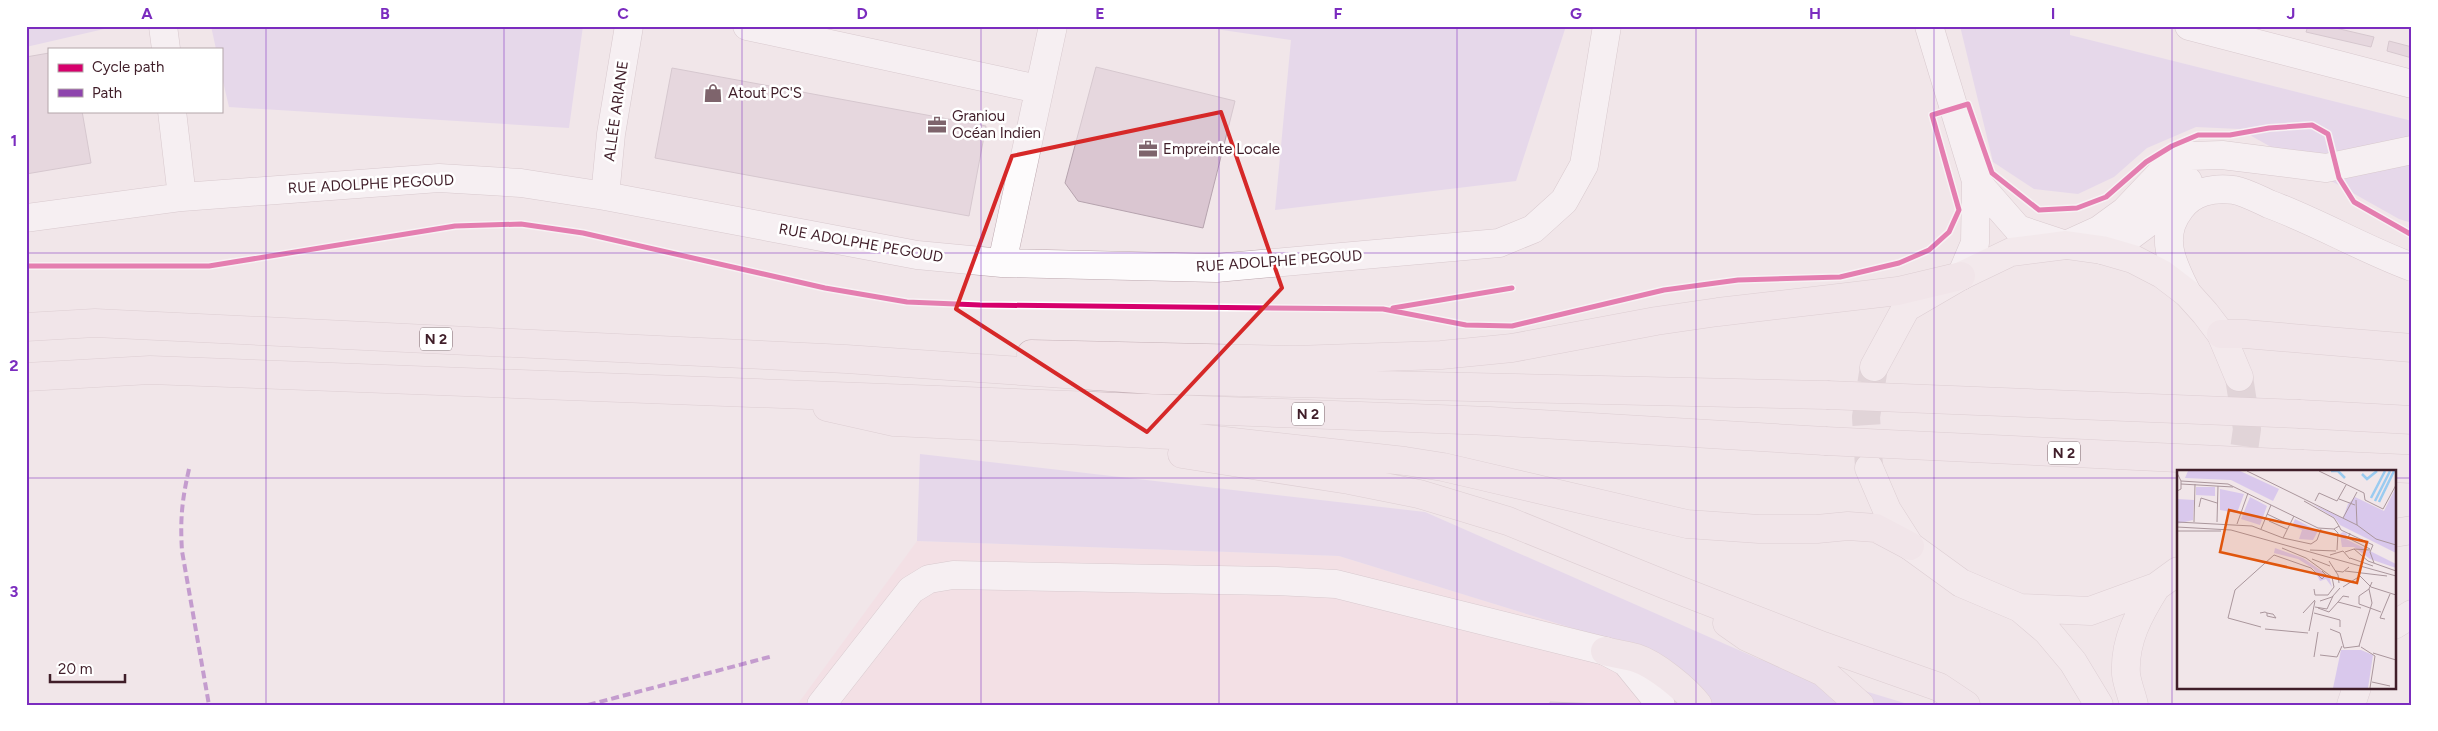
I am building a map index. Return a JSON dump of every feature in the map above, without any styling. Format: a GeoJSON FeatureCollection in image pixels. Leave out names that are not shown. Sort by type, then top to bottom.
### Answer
{"type":"FeatureCollection","features":[{"type":"Feature","properties":{"kind":"highway"},"geometry":{"type":"LineString","coordinates":[[846,359],[965,353],[1295,360],[1442,355],[1512,348],[1656,321],[1718,312],[1898,291],[1961,276]]}},
{"type":"Feature","properties":{"kind":"highway","name":"N 2"},"geometry":{"type":"LineString","coordinates":[[26,327],[95,323],[846,359],[1153,380],[1827,395],[2412,420]]}},
{"type":"Feature","properties":{"kind":"highway"},"geometry":{"type":"LineString","coordinates":[[2221,334],[2245,334],[2412,348]]}},
{"type":"Feature","properties":{"kind":"highway","name":"N 2"},"geometry":{"type":"LineString","coordinates":[[26,377],[150,370],[790,394],[1490,421],[1825,441],[2412,469]]}},
{"type":"Feature","properties":{"kind":"highway"},"geometry":{"type":"LineString","coordinates":[[790,394],[840,412],[894,422],[1030,430],[1172,435],[1443,467],[1632,513],[1687,524],[1759,529],[1817,529],[1848,526],[1876,528],[1910,546]]}},
{"type":"Feature","properties":{"kind":"highway"},"geometry":{"type":"LineString","coordinates":[[1030,430],[1348,480],[1419,494],[1508,521],[1680,591],[1823,646],[1939,687],[1966,705]]}},
{"type":"Feature","properties":{"kind":"highway"},"geometry":{"type":"LineString","coordinates":[[2396,533],[2412,530]]}},
{"type":"Feature","properties":{"kind":"highway"},"geometry":{"type":"LineString","coordinates":[[1680,591],[1747,637],[1823,672],[1860,705]]}},
{"type":"Feature","properties":{"kind":"highway"},"geometry":{"type":"LineString","coordinates":[[1605,651],[1637,658],[1653,667],[1693,698],[1698,705]]}},
{"type":"Feature","properties":{"kind":"main road"},"geometry":{"type":"LineString","coordinates":[[1874,366],[1906,308],[1961,276],[2011,252],[2066,245],[2102,250],[2133,260],[2162,274],[2187,293],[2221,334],[2239,377]]}},
{"type":"Feature","properties":{"kind":"main road"},"geometry":{"type":"LineString","coordinates":[[1869,468],[1887,510],[1910,546],[1961,583],[2020,608],[2047,631],[2073,662],[2099,705]]}},
{"type":"Feature","properties":{"kind":"main road"},"geometry":{"type":"LineString","coordinates":[[2020,608],[2090,610],[2156,587],[2177,572]]}},
{"type":"Feature","properties":{"kind":"main road"},"geometry":{"type":"LineString","coordinates":[[2134,705],[2126,675],[2129,640],[2138,615],[2156,587]]}},
{"type":"Feature","properties":{"kind":"main road"},"geometry":{"type":"LineString","coordinates":[[2396,624],[2412,614]]}},
{"type":"Feature","properties":{"kind":"main road"},"geometry":{"type":"LineString","coordinates":[[2351,705],[2357,688]]}},
{"type":"Feature","properties":{"kind":"street"},"geometry":{"type":"LineString","coordinates":[[163,26],[166,48]]}},
{"type":"Feature","properties":{"kind":"street","name":"ALLÉE ARIANE"},"geometry":{"type":"LineString","coordinates":[[605,196],[611,134],[629,26]]}},
{"type":"Feature","properties":{"kind":"street"},"geometry":{"type":"LineString","coordinates":[[747,26],[840,36],[1038,89]]}},
{"type":"Feature","properties":{"kind":"street"},"geometry":{"type":"LineString","coordinates":[[1002,263],[1053,26]]}},
{"type":"Feature","properties":{"kind":"street","name":"RUE ADOLPHE PEGOUD"},"geometry":{"type":"LineString","coordinates":[[26,218],[182,197],[439,178],[522,184],[605,196],[917,255],[1002,263],[1216,268],[1499,243],[1533,229],[1564,202],[1584,165],[1607,26]]}},
{"type":"Feature","properties":{"kind":"street"},"geometry":{"type":"LineString","coordinates":[[1929,26],[1976,181],[1974,243],[1961,276]]}},
{"type":"Feature","properties":{"kind":"street"},"geometry":{"type":"LineString","coordinates":[[2190,26],[2412,84]]}},
{"type":"Feature","properties":{"kind":"street"},"geometry":{"type":"LineString","coordinates":[[172,112],[182,197]]}},
{"type":"Feature","properties":{"kind":"street"},"geometry":{"type":"LineString","coordinates":[[1976,181],[2018,229],[2066,245],[2099,230],[2125,211],[2163,170],[2190,156],[2222,155],[2326,168],[2412,150]]}},
{"type":"Feature","properties":{"kind":"street"},"geometry":{"type":"LineString","coordinates":[[2102,250],[2122,242],[2145,225],[2165,193],[2192,178],[2220,172],[2244,175],[2274,194],[2300,215]]}},
{"type":"Feature","properties":{"kind":"street"},"geometry":{"type":"LineString","coordinates":[[2187,293],[2171,260],[2168,242],[2173,218],[2187,199],[2204,190],[2234,190],[2300,215],[2372,252],[2412,267]]}},
{"type":"Feature","properties":{"kind":"street"},"geometry":{"type":"LineString","coordinates":[[822,705],[911,590],[929,579],[953,575],[1285,581],[1336,584],[1605,651],[1626,662],[1661,705]]}},
{"type":"Feature","properties":{"kind":"highlighted area"},"geometry":{"type":"Polygon","coordinates":[[[1221,112],[1282,288],[1147,432],[956,309],[1012,156],[1221,112]]]}},
{"type":"Feature","properties":{"kind":"shaded area"},"geometry":{"type":"Polygon","coordinates":[[[26,26],[117,26],[26,47],[26,26]]]}},
{"type":"Feature","properties":{"kind":"shaded area"},"geometry":{"type":"Polygon","coordinates":[[[211,26],[583,26],[569,128],[229,107],[222,77],[222,48],[216,48],[211,26]]]}},
{"type":"Feature","properties":{"kind":"shaded area"},"geometry":{"type":"Polygon","coordinates":[[[1195,26],[1566,26],[1516,181],[1275,210],[1291,40],[1195,26]]]}},
{"type":"Feature","properties":{"kind":"shaded area"},"geometry":{"type":"Polygon","coordinates":[[[1960,26],[2070,26],[2070,35],[2412,121],[2412,223],[2399,219],[2239,129],[2196,127],[2147,148],[2114,177],[2078,194],[2034,189],[1993,162],[1960,26]]]}},
{"type":"Feature","properties":{"kind":"shaded area"},"geometry":{"type":"Polygon","coordinates":[[[920,454],[1425,512],[1759,659],[1911,705],[1686,705],[1653,653],[1339,556],[917,541],[920,454]]]}},
{"type":"Feature","properties":{"kind":"shaded area"},"geometry":{"type":"Polygon","coordinates":[[[917,541],[1339,556],[1653,653],[1686,705],[797,705],[917,541]]]}},
{"type":"Feature","properties":{"kind":"building"},"geometry":{"type":"Polygon","coordinates":[[[2308,26],[2327,26],[2374,37],[2371,47],[2306,32],[2308,26]]]}},
{"type":"Feature","properties":{"kind":"building"},"geometry":{"type":"Polygon","coordinates":[[[2389,41],[2412,47],[2412,58],[2387,51],[2389,41]]]}},
{"type":"Feature","properties":{"kind":"building"},"geometry":{"type":"Polygon","coordinates":[[[48,53],[48,112],[82,112],[91,163],[26,174],[26,57],[48,53]]]}},
{"type":"Feature","properties":{"kind":"building"},"geometry":{"type":"Polygon","coordinates":[[[1096,67],[1235,101],[1203,228],[1078,201],[1065,183],[1096,67]]]}},
{"type":"Feature","properties":{"kind":"building"},"geometry":{"type":"Polygon","coordinates":[[[672,68],[986,126],[969,216],[655,158],[672,68]]]}},
{"type":"Feature","properties":{"kind":"building"},"geometry":{"type":"Polygon","coordinates":[[[1550,702],[1601,704],[1601,705],[1550,705],[1550,702]]]}},
{"type":"Feature","properties":{"kind":"tunnel"},"geometry":{"type":"LineString","coordinates":[[1869,467],[1866,417],[1874,367]]}},
{"type":"Feature","properties":{"kind":"tunnel"},"geometry":{"type":"LineString","coordinates":[[2239,377],[2247,429],[2241,470]]}},
{"type":"Feature","properties":{"kind":"marked path"},"geometry":{"type":"LineString","coordinates":[[189,469],[182,510],[182,551],[209,705]]}},
{"type":"Feature","properties":{"kind":"marked path"},"geometry":{"type":"LineString","coordinates":[[588,705],[773,656]]}},
{"type":"Feature","properties":{"kind":"cycle path"},"geometry":{"type":"LineString","coordinates":[[26,266],[209,266],[455,226],[521,224],[583,233],[825,288],[907,302],[980,305],[1383,309],[1466,325],[1512,326],[1664,290],[1738,280],[1840,277],[1899,263],[1929,250],[1949,232],[1959,210],[1932,115],[1968,104],[1992,173],[2039,210],[2077,208],[2106,197],[2146,162],[2172,146],[2198,135],[2230,135],[2269,128],[2312,125],[2328,134],[2339,178],[2354,202],[2412,235]]}},
{"type":"Feature","properties":{"kind":"cycle path"},"geometry":{"type":"LineString","coordinates":[[1393,308],[1512,288]]}},
{"type":"Feature","properties":{"kind":"place","name":"Atout PC'S"},"geometry":{"type":"Point","coordinates":[713,93]}},
{"type":"Feature","properties":{"kind":"place","name":"Graniou Océan Indien"},"geometry":{"type":"Point","coordinates":[937,125]}},
{"type":"Feature","properties":{"kind":"place","name":"Empreinte Locale"},"geometry":{"type":"Point","coordinates":[1148,149]}}]}
